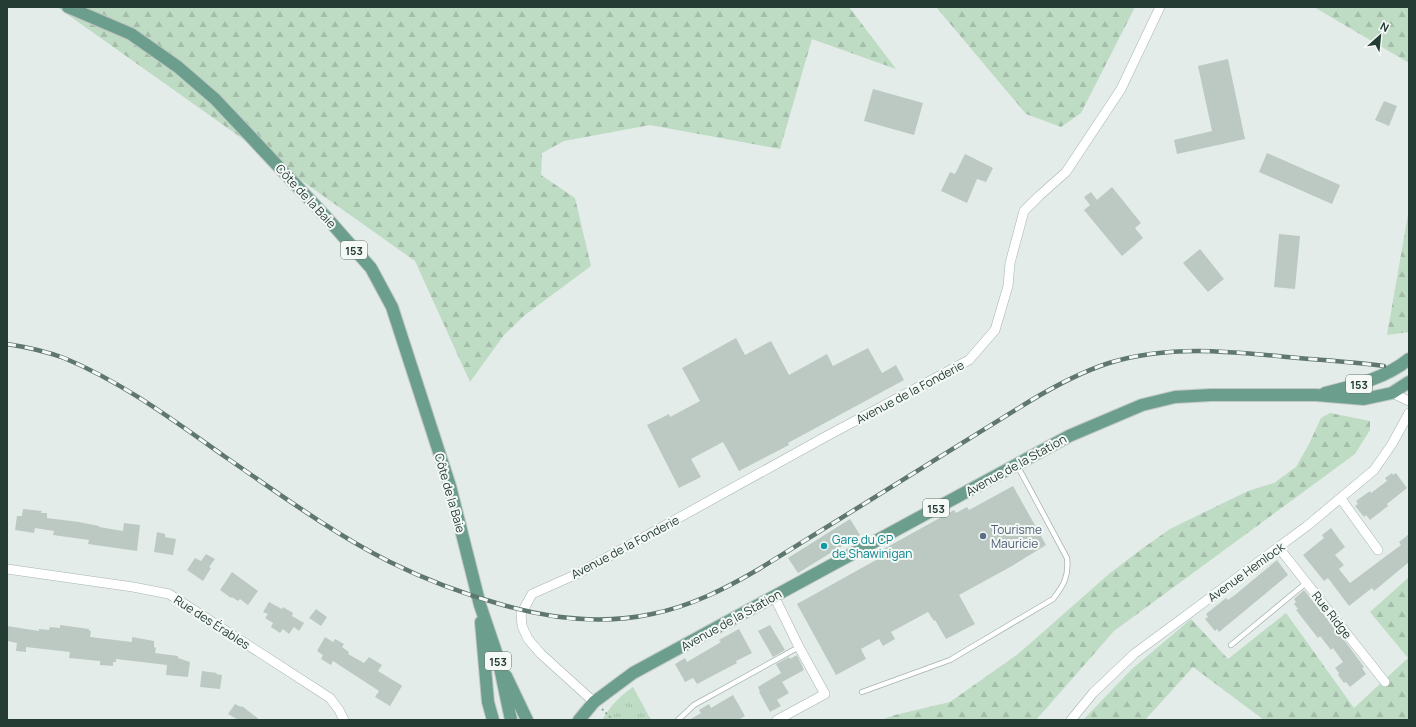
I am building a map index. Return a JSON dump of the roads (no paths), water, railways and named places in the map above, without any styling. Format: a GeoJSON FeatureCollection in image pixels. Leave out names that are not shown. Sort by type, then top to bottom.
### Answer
{"type":"FeatureCollection","features":[{"type":"Feature","properties":{"kind":"main road","name":"Côte de la Baie"},"geometry":{"type":"LineString","coordinates":[[72,8],[131,34],[178,67],[205,90],[321,212],[371,268],[392,307],[445,472],[480,604]]}},
{"type":"Feature","properties":{"kind":"main road","name":"153"},"geometry":{"type":"LineString","coordinates":[[1316,395],[1364,382],[1399,367],[1409,359]]}},
{"type":"Feature","properties":{"kind":"main road","name":"153"},"geometry":{"type":"LineString","coordinates":[[1316,395],[1364,399],[1392,393],[1409,382]]}},
{"type":"Feature","properties":{"kind":"main road","name":"Avenue de la Station"},"geometry":{"type":"LineString","coordinates":[[584,717],[594,702],[633,673],[1070,436],[1142,405],[1175,396],[1316,395]]}},
{"type":"Feature","properties":{"kind":"main road","name":"153"},"geometry":{"type":"LineString","coordinates":[[480,604],[498,658],[511,720]]}},
{"type":"Feature","properties":{"kind":"main road","name":"153"},"geometry":{"type":"LineString","coordinates":[[480,604],[488,702],[493,720]]}},
{"type":"Feature","properties":{"kind":"main road"},"geometry":{"type":"LineString","coordinates":[[498,658],[527,720]]}},
{"type":"Feature","properties":{"kind":"street","name":"Avenue de la Fonderie"},"geometry":{"type":"LineString","coordinates":[[594,702],[541,654],[528,639],[522,626],[521,614],[532,594],[577,574],[825,437],[969,360],[995,330],[1008,286],[1010,263],[1024,211],[1066,172],[1117,96],[1160,7]]}},
{"type":"Feature","properties":{"kind":"street"},"geometry":{"type":"LineString","coordinates":[[1392,393],[1409,400]]}},
{"type":"Feature","properties":{"kind":"street","name":"Avenue Hemlock"},"geometry":{"type":"LineString","coordinates":[[1071,720],[1093,693],[1134,654],[1279,548],[1341,499],[1374,470],[1392,444],[1409,412]]}},
{"type":"Feature","properties":{"kind":"street"},"geometry":{"type":"LineString","coordinates":[[1341,499],[1378,550]]}},
{"type":"Feature","properties":{"kind":"street","name":"Rue Ridge"},"geometry":{"type":"LineString","coordinates":[[1279,548],[1384,682]]}},
{"type":"Feature","properties":{"kind":"street","name":"Rue des Érables"},"geometry":{"type":"LineString","coordinates":[[7,569],[133,587],[169,594],[330,698],[344,720]]}},
{"type":"Feature","properties":{"kind":"street"},"geometry":{"type":"LineString","coordinates":[[774,596],[799,647],[825,694],[777,720]]}},
{"type":"Feature","properties":{"kind":"lane"},"geometry":{"type":"LineString","coordinates":[[862,692],[950,660],[1053,598],[1062,588],[1066,579],[1068,568],[1067,558],[1017,465]]}},
{"type":"Feature","properties":{"kind":"lane"},"geometry":{"type":"LineString","coordinates":[[1231,645],[1306,583]]}},
{"type":"Feature","properties":{"kind":"lane"},"geometry":{"type":"LineString","coordinates":[[678,720],[694,705],[799,647]]}},
{"type":"Feature","properties":{"kind":"railway"},"geometry":{"type":"LineString","coordinates":[[7,344],[64,358],[106,378],[147,402],[326,525],[404,569],[445,586],[521,610],[558,617],[595,620],[633,617],[666,611],[694,602],[720,590],[759,569],[1039,395],[1078,375],[1109,363],[1131,357],[1153,354],[1198,351],[1242,353],[1384,366]]}},
{"type":"Feature","properties":{"kind":"place","name":"Tourisme Mauricie"},"geometry":{"type":"Point","coordinates":[983,536]}},
{"type":"Feature","properties":{"kind":"place","name":"Gare du CP de Shawinigan"},"geometry":{"type":"Point","coordinates":[824,546]}}]}
